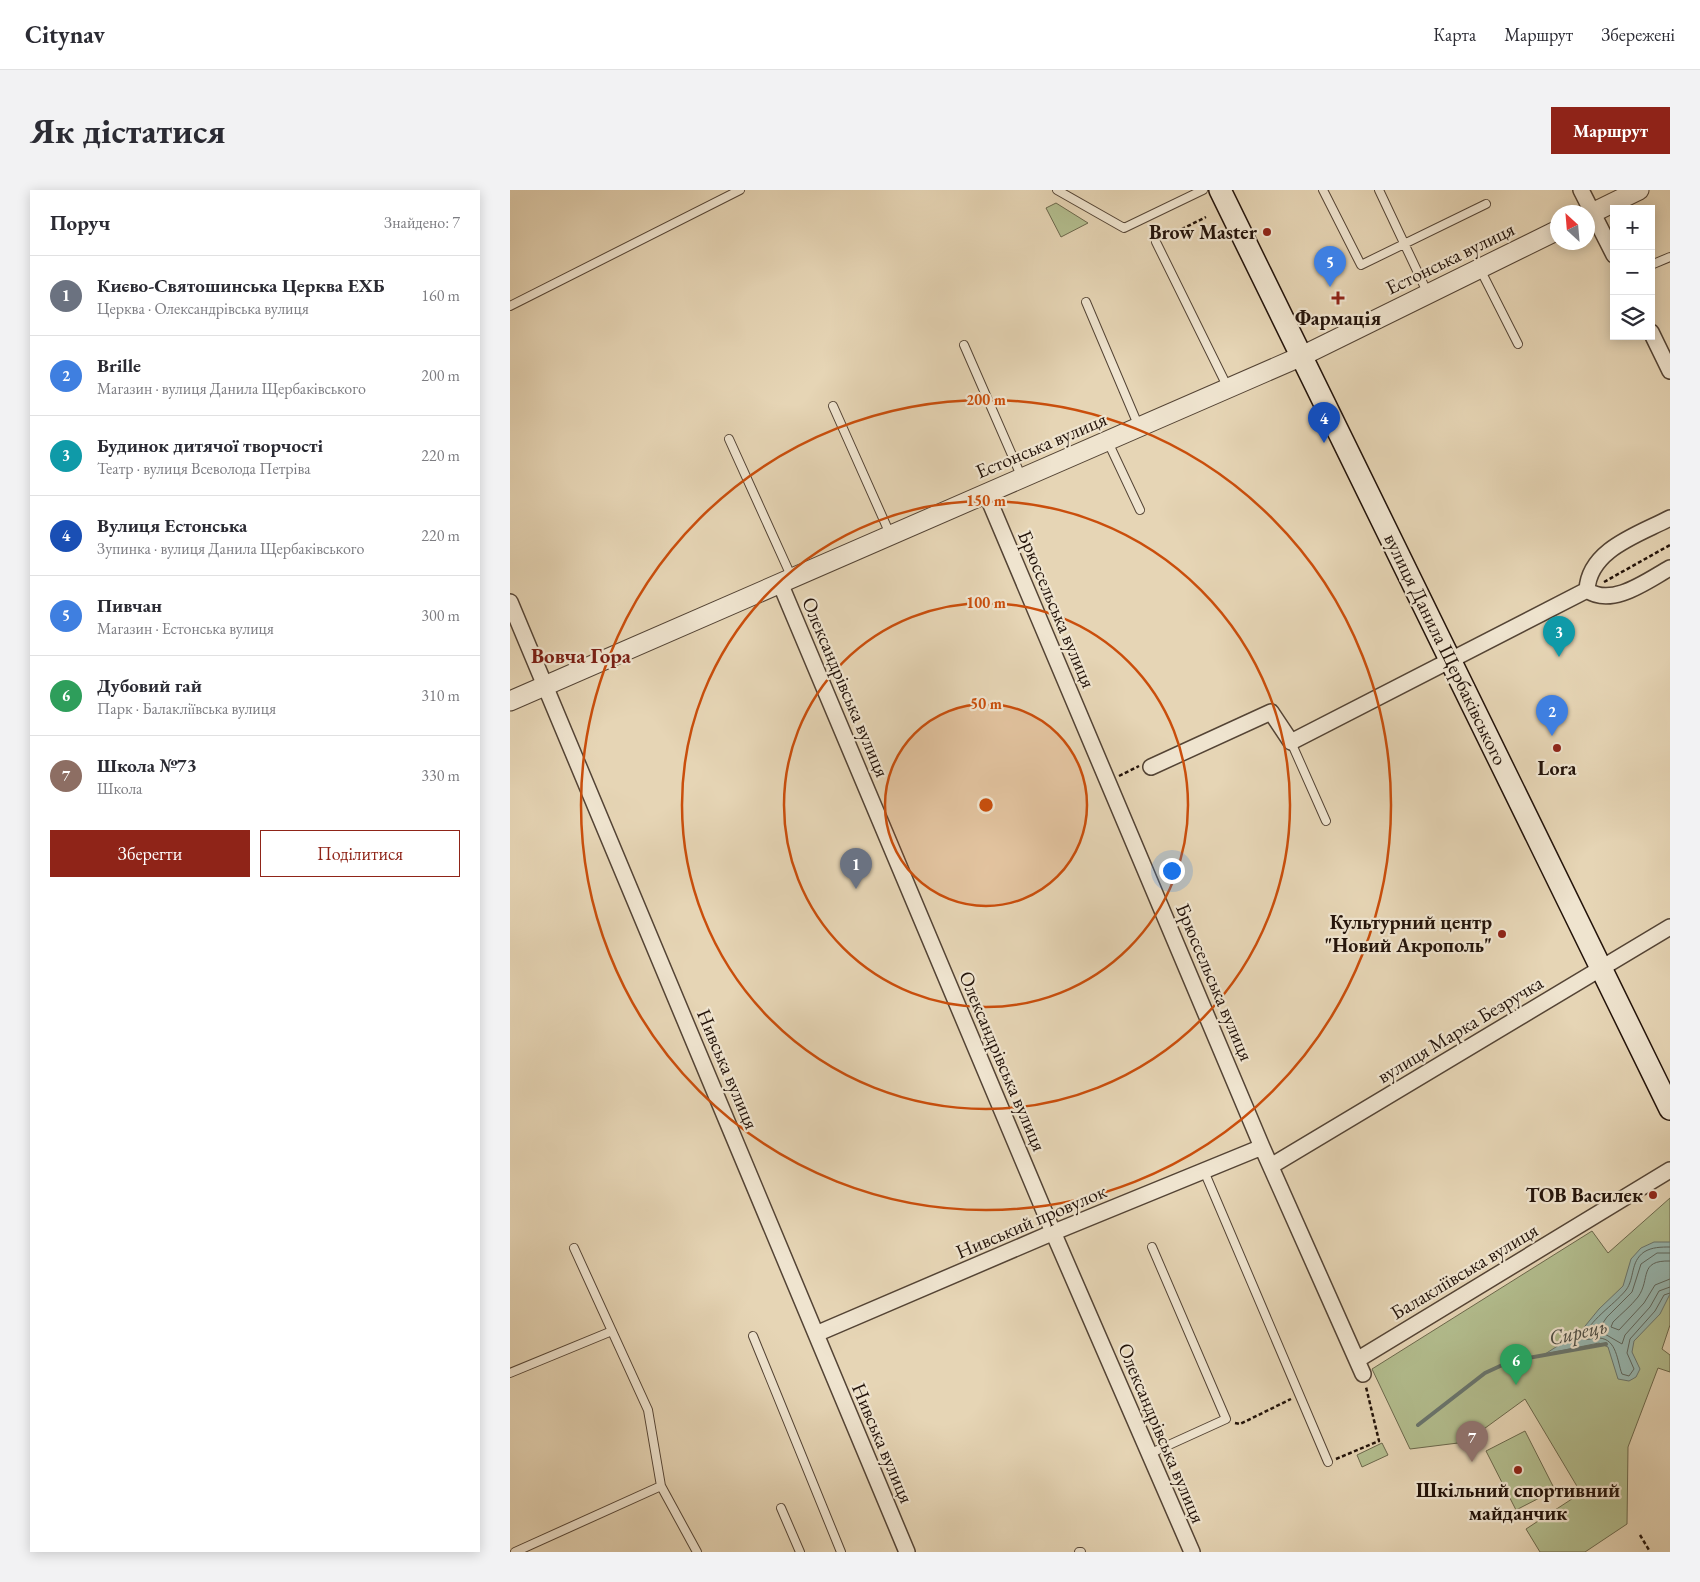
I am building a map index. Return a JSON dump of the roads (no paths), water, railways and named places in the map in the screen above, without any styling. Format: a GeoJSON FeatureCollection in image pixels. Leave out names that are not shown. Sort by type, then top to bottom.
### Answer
{"type":"FeatureCollection","features":[{"type":"Feature","properties":{"kind":"main road","name":"вулиця Данила Щербаківського"},"geometry":{"type":"LineString","coordinates":[[1220,190],[1670,1109]]}},
{"type":"Feature","properties":{"kind":"street"},"geometry":{"type":"LineString","coordinates":[[1582,190],[1587,205]]}},
{"type":"Feature","properties":{"kind":"street"},"geometry":{"type":"LineString","coordinates":[[1595,212],[1639,190]]}},
{"type":"Feature","properties":{"kind":"street"},"geometry":{"type":"LineString","coordinates":[[1595,223],[1611,250]]}},
{"type":"Feature","properties":{"kind":"street","name":"Естонська вулиця"},"geometry":{"type":"LineString","coordinates":[[510,701],[1302,356],[1550,234]]}},
{"type":"Feature","properties":{"kind":"street"},"geometry":{"type":"LineString","coordinates":[[1655,340],[1670,371]]}},
{"type":"Feature","properties":{"kind":"street","name":"Брюссельська вулиця"},"geometry":{"type":"LineString","coordinates":[[986,493],[1262,1146],[1363,1374]]}},
{"type":"Feature","properties":{"kind":"street"},"geometry":{"type":"LineString","coordinates":[[1587,590],[1588,579],[1594,564],[1607,552],[1670,518]]}},
{"type":"Feature","properties":{"kind":"street"},"geometry":{"type":"LineString","coordinates":[[1587,590],[1594,594],[1612,595],[1630,590],[1670,568]]}},
{"type":"Feature","properties":{"kind":"street","name":"Олександрівська вулиця"},"geometry":{"type":"LineString","coordinates":[[786,581],[1053,1232],[1192,1552]]}},
{"type":"Feature","properties":{"kind":"street"},"geometry":{"type":"LineString","coordinates":[[1151,767],[1271,712],[1290,742],[1587,590]]}},
{"type":"Feature","properties":{"kind":"street","name":"Нивська вулиця"},"geometry":{"type":"LineString","coordinates":[[510,602],[907,1552]]}},
{"type":"Feature","properties":{"kind":"street","name":"вулиця Марка Безручка"},"geometry":{"type":"LineString","coordinates":[[1271,1166],[1670,927]]}},
{"type":"Feature","properties":{"kind":"street","name":"Нивський провулок"},"geometry":{"type":"LineString","coordinates":[[816,1334],[1053,1232],[1262,1146]]}},
{"type":"Feature","properties":{"kind":"street","name":"Балакліївська вулиця"},"geometry":{"type":"LineString","coordinates":[[1357,1360],[1670,1170]]}},
{"type":"Feature","properties":{"kind":"lane"},"geometry":{"type":"LineString","coordinates":[[510,306],[740,190]]}},
{"type":"Feature","properties":{"kind":"lane"},"geometry":{"type":"LineString","coordinates":[[1057,190],[1124,228],[1203,190]]}},
{"type":"Feature","properties":{"kind":"lane"},"geometry":{"type":"LineString","coordinates":[[1323,190],[1361,265],[1486,204]]}},
{"type":"Feature","properties":{"kind":"lane"},"geometry":{"type":"LineString","coordinates":[[1379,190],[1428,294]]}},
{"type":"Feature","properties":{"kind":"lane"},"geometry":{"type":"LineString","coordinates":[[1156,242],[1228,388]]}},
{"type":"Feature","properties":{"kind":"lane"},"geometry":{"type":"LineString","coordinates":[[1655,263],[1670,257]]}},
{"type":"Feature","properties":{"kind":"lane"},"geometry":{"type":"LineString","coordinates":[[1480,269],[1518,344]]}},
{"type":"Feature","properties":{"kind":"lane"},"geometry":{"type":"LineString","coordinates":[[1086,302],[1140,427]]}},
{"type":"Feature","properties":{"kind":"lane"},"geometry":{"type":"LineString","coordinates":[[964,345],[1022,478]]}},
{"type":"Feature","properties":{"kind":"lane"},"geometry":{"type":"LineString","coordinates":[[833,406],[891,535]]}},
{"type":"Feature","properties":{"kind":"lane"},"geometry":{"type":"LineString","coordinates":[[729,439],[786,581]]}},
{"type":"Feature","properties":{"kind":"lane"},"geometry":{"type":"LineString","coordinates":[[1108,441],[1140,510]]}},
{"type":"Feature","properties":{"kind":"lane"},"geometry":{"type":"LineString","coordinates":[[1290,742],[1326,821]]}},
{"type":"Feature","properties":{"kind":"lane"},"geometry":{"type":"LineString","coordinates":[[1204,1171],[1328,1462]]}},
{"type":"Feature","properties":{"kind":"lane"},"geometry":{"type":"LineString","coordinates":[[1149,1454],[1226,1420],[1152,1247]]}},
{"type":"Feature","properties":{"kind":"lane"},"geometry":{"type":"LineString","coordinates":[[574,1248],[648,1410],[661,1486],[697,1552]]}},
{"type":"Feature","properties":{"kind":"lane"},"geometry":{"type":"LineString","coordinates":[[510,1373],[612,1331]]}},
{"type":"Feature","properties":{"kind":"lane"},"geometry":{"type":"LineString","coordinates":[[753,1336],[841,1552]]}},
{"type":"Feature","properties":{"kind":"lane"},"geometry":{"type":"LineString","coordinates":[[515,1552],[661,1486]]}},
{"type":"Feature","properties":{"kind":"lane"},"geometry":{"type":"LineString","coordinates":[[781,1508],[800,1552]]}},
{"type":"Feature","properties":{"kind":"water"},"geometry":{"type":"Polygon","coordinates":[[[1654,1242],[1670,1242],[1670,1294],[1660,1314],[1634,1341],[1632,1352],[1640,1369],[1636,1377],[1629,1381],[1618,1379],[1608,1347],[1599,1343],[1545,1354],[1581,1331],[1599,1309],[1623,1286],[1631,1259],[1641,1248],[1654,1242]]]}},
{"type":"Feature","properties":{"kind":"waterway","name":"Сирець"},"geometry":{"type":"LineString","coordinates":[[1418,1425],[1485,1373],[1511,1361],[1606,1344]]}},
{"type":"Feature","properties":{"kind":"place","name":"Brow Master"},"geometry":{"type":"Point","coordinates":[1267,232]}},
{"type":"Feature","properties":{"kind":"place","name":"Пивчан"},"geometry":{"type":"Point","coordinates":[1330,287]}},
{"type":"Feature","properties":{"kind":"place","name":"Фармація"},"geometry":{"type":"Point","coordinates":[1338,298]}},
{"type":"Feature","properties":{"kind":"place","name":"Вулиця Естонська"},"geometry":{"type":"Point","coordinates":[1324,443]}},
{"type":"Feature","properties":{"kind":"place","name":"Будинок дитячої творчості"},"geometry":{"type":"Point","coordinates":[1559,657]}},
{"type":"Feature","properties":{"kind":"place","name":"Brille"},"geometry":{"type":"Point","coordinates":[1552,736]}},
{"type":"Feature","properties":{"kind":"place","name":"Lora"},"geometry":{"type":"Point","coordinates":[1557,748]}},
{"type":"Feature","properties":{"kind":"place","name":"Києво-Святошинська Церква ЕХБ"},"geometry":{"type":"Point","coordinates":[856,889]}},
{"type":"Feature","properties":{"kind":"place","name":"Культурний центр \"Новий Акрополь\""},"geometry":{"type":"Point","coordinates":[1502,934]}},
{"type":"Feature","properties":{"kind":"place","name":"ТОВ Василек"},"geometry":{"type":"Point","coordinates":[1653,1195]}},
{"type":"Feature","properties":{"kind":"place","name":"Дубовий гай"},"geometry":{"type":"Point","coordinates":[1516,1385]}},
{"type":"Feature","properties":{"kind":"place","name":"Школа №73"},"geometry":{"type":"Point","coordinates":[1472,1462]}},
{"type":"Feature","properties":{"kind":"place","name":"Шкільний спортивний майданчик"},"geometry":{"type":"Point","coordinates":[1518,1470]}},
{"type":"Feature","properties":{"kind":"district","name":"Вовча Гора"},"geometry":{"type":"Point","coordinates":[581,656]}}]}
